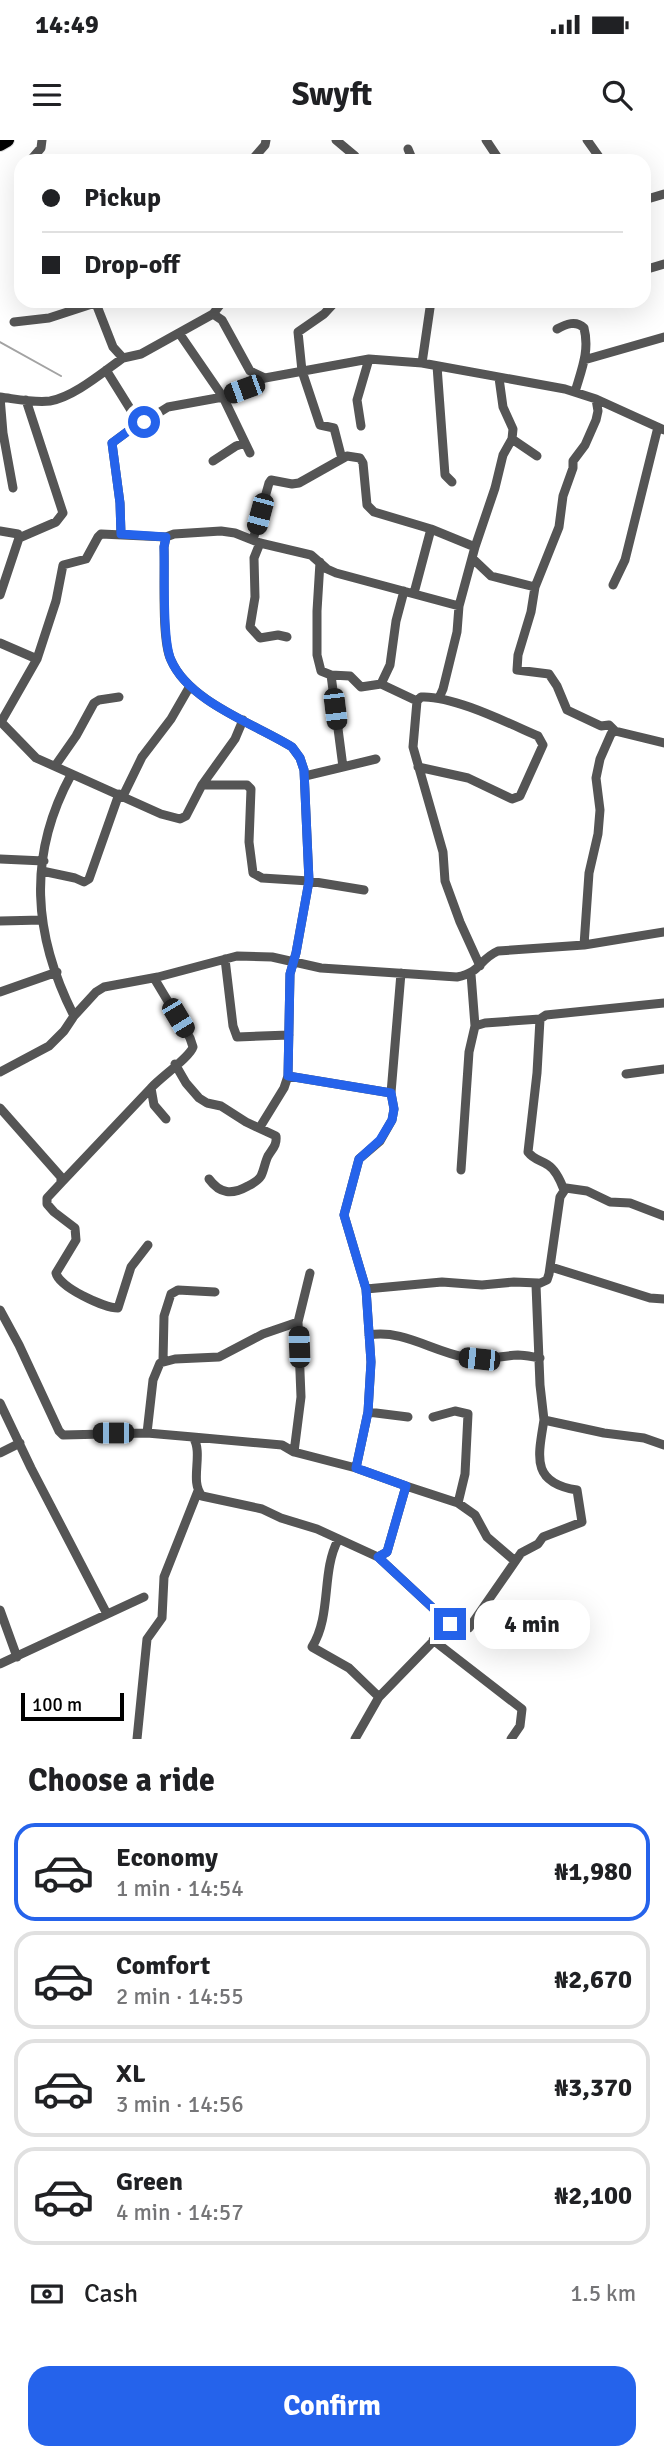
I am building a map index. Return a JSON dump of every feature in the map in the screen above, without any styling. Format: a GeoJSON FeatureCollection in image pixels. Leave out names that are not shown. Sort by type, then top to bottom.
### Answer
{"type":"FeatureCollection","features":[{"type":"Feature","properties":{"kind":"highway"},"geometry":{"type":"LineString","coordinates":[[0,144],[7,140]]}},
{"type":"Feature","properties":{"kind":"street"},"geometry":{"type":"LineString","coordinates":[[336,140],[353,154]]}},
{"type":"Feature","properties":{"kind":"street"},"geometry":{"type":"LineString","coordinates":[[408,149],[410,154]]}},
{"type":"Feature","properties":{"kind":"street"},"geometry":{"type":"LineString","coordinates":[[14,322],[49,318],[78,308]]}},
{"type":"Feature","properties":{"kind":"street"},"geometry":{"type":"LineString","coordinates":[[97,308],[113,347],[123,358]]}},
{"type":"Feature","properties":{"kind":"street"},"geometry":{"type":"LineString","coordinates":[[13,488],[3,433],[0,397],[52,401],[83,386],[123,358],[141,354],[213,314],[218,308]]}},
{"type":"Feature","properties":{"kind":"street"},"geometry":{"type":"LineString","coordinates":[[330,308],[298,332],[302,371],[320,425],[332,427],[336,431],[342,459]]}},
{"type":"Feature","properties":{"kind":"street"},"geometry":{"type":"LineString","coordinates":[[422,363],[430,308]]}},
{"type":"Feature","properties":{"kind":"street"},"geometry":{"type":"LineString","coordinates":[[213,314],[222,320],[250,372],[265,378]]}},
{"type":"Feature","properties":{"kind":"street"},"geometry":{"type":"LineString","coordinates":[[557,328],[575,323],[584,328],[587,341],[575,393]]}},
{"type":"Feature","properties":{"kind":"street"},"geometry":{"type":"LineString","coordinates":[[179,333],[223,397],[250,453]]}},
{"type":"Feature","properties":{"kind":"street"},"geometry":{"type":"LineString","coordinates":[[584,360],[664,337]]}},
{"type":"Feature","properties":{"kind":"street"},"geometry":{"type":"LineString","coordinates":[[361,426],[358,400],[369,359]]}},
{"type":"Feature","properties":{"kind":"street"},"geometry":{"type":"LineString","coordinates":[[121,534],[112,443],[139,423],[168,407],[223,397],[265,378],[369,359],[422,363],[575,393],[596,399],[661,429],[625,560],[613,585]]}},
{"type":"Feature","properties":{"kind":"street"},"geometry":{"type":"LineString","coordinates":[[437,366],[444,475],[452,482]]}},
{"type":"Feature","properties":{"kind":"street"},"geometry":{"type":"LineString","coordinates":[[106,370],[139,423]]}},
{"type":"Feature","properties":{"kind":"street"},"geometry":{"type":"LineString","coordinates":[[439,698],[457,632],[459,606],[475,547],[503,456],[512,439],[513,429],[503,407],[499,378]]}},
{"type":"Feature","properties":{"kind":"street"},"geometry":{"type":"LineString","coordinates":[[596,399],[596,420],[573,461],[559,527],[535,587],[531,612],[518,654],[517,670],[549,674],[567,710],[601,726],[609,725],[615,731],[664,743]]}},
{"type":"Feature","properties":{"kind":"street"},"geometry":{"type":"LineString","coordinates":[[0,595],[19,538],[56,522],[64,513],[26,400]]}},
{"type":"Feature","properties":{"kind":"street"},"geometry":{"type":"LineString","coordinates":[[512,439],[537,456]]}},
{"type":"Feature","properties":{"kind":"street"},"geometry":{"type":"LineString","coordinates":[[213,461],[245,443]]}},
{"type":"Feature","properties":{"kind":"street"},"geometry":{"type":"LineString","coordinates":[[287,637],[278,635],[260,638],[250,627],[255,597],[254,558],[271,480],[299,483],[347,456],[360,457],[368,505],[374,512],[431,529],[475,547]]}},
{"type":"Feature","properties":{"kind":"street"},"geometry":{"type":"LineString","coordinates":[[381,684],[390,665],[396,621],[431,529]]}},
{"type":"Feature","properties":{"kind":"street"},"geometry":{"type":"LineString","coordinates":[[0,531],[18,534],[19,538]]}},
{"type":"Feature","properties":{"kind":"street"},"geometry":{"type":"LineString","coordinates":[[243,720],[186,816],[180,819],[161,814],[36,758],[1,721],[37,659],[57,601],[63,565],[86,559],[99,535],[166,537],[174,534],[221,531],[235,533],[257,542],[311,555],[336,573],[459,606]]}},
{"type":"Feature","properties":{"kind":"street"},"geometry":{"type":"LineString","coordinates":[[166,537],[166,642],[170,659],[190,686],[292,747],[300,758],[305,776],[309,881],[290,974],[288,1076],[284,1088],[260,1127]]}},
{"type":"Feature","properties":{"kind":"street"},"geometry":{"type":"LineString","coordinates":[[472,558],[491,576],[535,587]]}},
{"type":"Feature","properties":{"kind":"street"},"geometry":{"type":"LineString","coordinates":[[320,562],[317,655],[321,671],[331,675],[350,676],[361,687],[381,684],[417,701]]}},
{"type":"Feature","properties":{"kind":"street"},"geometry":{"type":"LineString","coordinates":[[0,643],[37,659]]}},
{"type":"Feature","properties":{"kind":"street"},"geometry":{"type":"LineString","coordinates":[[331,675],[342,767]]}},
{"type":"Feature","properties":{"kind":"street"},"geometry":{"type":"LineString","coordinates":[[0,859],[43,866],[84,882],[89,879],[121,795],[142,757],[171,719],[190,686]]}},
{"type":"Feature","properties":{"kind":"street"},"geometry":{"type":"LineString","coordinates":[[55,766],[94,703],[119,697]]}},
{"type":"Feature","properties":{"kind":"street"},"geometry":{"type":"LineString","coordinates":[[418,767],[468,778],[516,799],[520,796],[543,745],[538,736],[439,698],[421,697],[417,701],[413,747],[418,767],[443,852],[445,881],[480,966]]}},
{"type":"Feature","properties":{"kind":"street"},"geometry":{"type":"LineString","coordinates":[[584,946],[589,873],[598,834],[600,810],[596,778],[600,759],[611,734],[615,731]]}},
{"type":"Feature","properties":{"kind":"street"},"geometry":{"type":"LineString","coordinates":[[305,776],[376,759]]}},
{"type":"Feature","properties":{"kind":"street"},"geometry":{"type":"LineString","coordinates":[[71,775],[51,817],[40,902],[42,920],[64,997],[74,1016]]}},
{"type":"Feature","properties":{"kind":"street"},"geometry":{"type":"LineString","coordinates":[[202,785],[247,785],[251,789],[249,842],[253,873],[262,878],[309,881],[364,890]]}},
{"type":"Feature","properties":{"kind":"street"},"geometry":{"type":"LineString","coordinates":[[0,921],[42,920]]}},
{"type":"Feature","properties":{"kind":"street"},"geometry":{"type":"LineString","coordinates":[[0,1072],[49,1046],[96,992],[104,987],[153,978],[225,959],[254,955],[321,968],[457,977],[471,974],[498,951],[584,946],[640,934],[664,932]]}},
{"type":"Feature","properties":{"kind":"street"},"geometry":{"type":"LineString","coordinates":[[225,959],[233,1026],[237,1037],[289,1035]]}},
{"type":"Feature","properties":{"kind":"street"},"geometry":{"type":"LineString","coordinates":[[0,992],[57,972]]}},
{"type":"Feature","properties":{"kind":"street"},"geometry":{"type":"LineString","coordinates":[[356,1468],[368,1412],[371,1379],[369,1335],[366,1289],[344,1215],[359,1159],[380,1140],[392,1120],[394,1109],[391,1093],[401,973]]}},
{"type":"Feature","properties":{"kind":"street"},"geometry":{"type":"LineString","coordinates":[[461,1170],[469,1052],[475,1027],[471,974]]}},
{"type":"Feature","properties":{"kind":"street"},"geometry":{"type":"LineString","coordinates":[[149,1245],[131,1267],[118,1308],[91,1299],[60,1282],[57,1273],[77,1236],[75,1228],[47,1204],[47,1198],[151,1088],[176,1064],[188,1057],[193,1046],[190,1038],[153,978]]}},
{"type":"Feature","properties":{"kind":"street"},"geometry":{"type":"LineString","coordinates":[[475,1027],[485,1023],[540,1018],[546,1015],[664,1003]]}},
{"type":"Feature","properties":{"kind":"street"},"geometry":{"type":"LineString","coordinates":[[540,1018],[528,1152],[532,1158],[546,1163],[553,1170],[564,1190]]}},
{"type":"Feature","properties":{"kind":"street"},"geometry":{"type":"LineString","coordinates":[[176,1064],[186,1083],[199,1098],[221,1106],[246,1122],[273,1133],[277,1139],[261,1177],[246,1187],[229,1193],[215,1186],[209,1179]]}},
{"type":"Feature","properties":{"kind":"street"},"geometry":{"type":"LineString","coordinates":[[626,1074],[664,1069]]}},
{"type":"Feature","properties":{"kind":"street"},"geometry":{"type":"LineString","coordinates":[[288,1076],[391,1093]]}},
{"type":"Feature","properties":{"kind":"street"},"geometry":{"type":"LineString","coordinates":[[151,1088],[154,1105],[166,1119]]}},
{"type":"Feature","properties":{"kind":"street"},"geometry":{"type":"LineString","coordinates":[[0,1108],[21,1135],[57,1171],[61,1183]]}},
{"type":"Feature","properties":{"kind":"street"},"geometry":{"type":"LineString","coordinates":[[366,1289],[442,1282],[482,1285],[538,1283],[547,1280],[560,1197],[569,1187],[610,1202],[630,1203],[664,1216]]}},
{"type":"Feature","properties":{"kind":"street"},"geometry":{"type":"LineString","coordinates":[[551,1267],[650,1298],[664,1299]]}},
{"type":"Feature","properties":{"kind":"street"},"geometry":{"type":"LineString","coordinates":[[294,1452],[301,1397],[298,1322],[310,1273]]}},
{"type":"Feature","properties":{"kind":"street"},"geometry":{"type":"LineString","coordinates":[[198,1491],[202,1496],[262,1509],[317,1529],[378,1557],[450,1624],[469,1628],[521,1553],[538,1544],[543,1537],[582,1522],[577,1490],[551,1483],[542,1472],[540,1445],[544,1420],[540,1385],[538,1283]]}},
{"type":"Feature","properties":{"kind":"street"},"geometry":{"type":"LineString","coordinates":[[163,1361],[164,1316],[171,1293],[178,1290],[215,1292]]}},
{"type":"Feature","properties":{"kind":"street"},"geometry":{"type":"LineString","coordinates":[[0,1310],[59,1431],[64,1435],[147,1433],[282,1445],[294,1452],[356,1468],[458,1503],[475,1515],[487,1537],[515,1561]]}},
{"type":"Feature","properties":{"kind":"street"},"geometry":{"type":"LineString","coordinates":[[147,1433],[153,1380],[157,1366],[163,1361],[219,1357],[263,1334],[298,1322]]}},
{"type":"Feature","properties":{"kind":"street"},"geometry":{"type":"LineString","coordinates":[[369,1335],[382,1332],[396,1335],[464,1357],[502,1358],[518,1355],[540,1358]]}},
{"type":"Feature","properties":{"kind":"street"},"geometry":{"type":"LineString","coordinates":[[0,1403],[107,1614]]}},
{"type":"Feature","properties":{"kind":"street"},"geometry":{"type":"LineString","coordinates":[[433,1416],[455,1411],[468,1414],[465,1474],[458,1503]]}},
{"type":"Feature","properties":{"kind":"street"},"geometry":{"type":"LineString","coordinates":[[368,1412],[408,1417]]}},
{"type":"Feature","properties":{"kind":"street"},"geometry":{"type":"LineString","coordinates":[[544,1420],[604,1433],[645,1438],[664,1445]]}},
{"type":"Feature","properties":{"kind":"street"},"geometry":{"type":"LineString","coordinates":[[137,1739],[147,1639],[162,1618],[164,1577],[198,1491],[198,1452],[193,1437]]}},
{"type":"Feature","properties":{"kind":"street"},"geometry":{"type":"LineString","coordinates":[[0,1452],[20,1443]]}},
{"type":"Feature","properties":{"kind":"street"},"geometry":{"type":"LineString","coordinates":[[378,1557],[387,1552],[406,1486]]}},
{"type":"Feature","properties":{"kind":"street"},"geometry":{"type":"LineString","coordinates":[[338,1540],[332,1552],[327,1594],[317,1639],[312,1647],[349,1668],[379,1697]]}},
{"type":"Feature","properties":{"kind":"street"},"geometry":{"type":"LineString","coordinates":[[0,1664],[144,1597]]}},
{"type":"Feature","properties":{"kind":"street"},"geometry":{"type":"LineString","coordinates":[[0,1610],[17,1657]]}},
{"type":"Feature","properties":{"kind":"street"},"geometry":{"type":"LineString","coordinates":[[355,1739],[379,1697],[450,1624]]}},
{"type":"Feature","properties":{"kind":"street"},"geometry":{"type":"LineString","coordinates":[[433,1640],[522,1709],[520,1726],[511,1739]]}},
{"type":"Feature","properties":{"kind":"waterway"},"geometry":{"type":"LineString","coordinates":[[0,342],[61,376]]}},
{"type":"Feature","properties":{"kind":"route"},"geometry":{"type":"LineString","coordinates":[[144,422],[112,443],[121,534],[166,537],[166,642],[170,659],[190,686],[207,699],[292,747],[304,770],[309,881],[290,974],[288,1076],[391,1093],[394,1103],[392,1120],[386,1132],[373,1148],[359,1159],[344,1215],[366,1289],[369,1316],[371,1379],[368,1412],[356,1468],[406,1486],[387,1552],[378,1557],[450,1624]]}}]}
